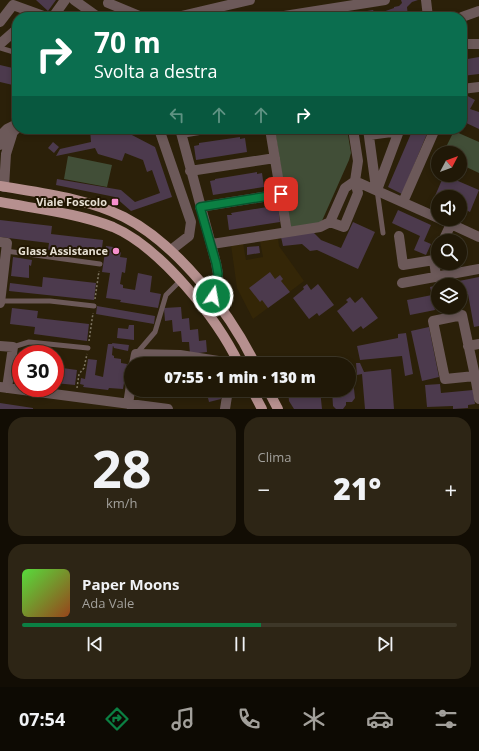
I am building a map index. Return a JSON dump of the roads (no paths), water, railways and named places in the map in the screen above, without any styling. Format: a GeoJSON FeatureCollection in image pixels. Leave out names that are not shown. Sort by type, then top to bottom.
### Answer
{"type":"FeatureCollection","features":[{"type":"Feature","properties":{"kind":"main road"},"geometry":{"type":"LineString","coordinates":[[2,187],[82,201],[110,211],[146,230],[170,250],[213,296],[251,357]]}},
{"type":"Feature","properties":{"kind":"main road"},"geometry":{"type":"LineString","coordinates":[[0,202],[83,217],[114,228],[143,246],[180,281],[205,309],[232,357]]}},
{"type":"Feature","properties":{"kind":"main road"},"geometry":{"type":"LineString","coordinates":[[256,397],[262,409]]}},
{"type":"Feature","properties":{"kind":"main road"},"geometry":{"type":"LineString","coordinates":[[272,397],[278,409]]}},
{"type":"Feature","properties":{"kind":"street"},"geometry":{"type":"LineString","coordinates":[[57,12],[65,0]]}},
{"type":"Feature","properties":{"kind":"street"},"geometry":{"type":"LineString","coordinates":[[74,0],[91,12]]}},
{"type":"Feature","properties":{"kind":"street"},"geometry":{"type":"LineString","coordinates":[[198,12],[250,0]]}},
{"type":"Feature","properties":{"kind":"street"},"geometry":{"type":"LineString","coordinates":[[309,12],[385,0]]}},
{"type":"Feature","properties":{"kind":"street"},"geometry":{"type":"LineString","coordinates":[[426,0],[427,12]]}},
{"type":"Feature","properties":{"kind":"street"},"geometry":{"type":"LineString","coordinates":[[105,12],[109,1],[132,12]]}},
{"type":"Feature","properties":{"kind":"street"},"geometry":{"type":"LineString","coordinates":[[0,22],[13,5],[27,12]]}},
{"type":"Feature","properties":{"kind":"street"},"geometry":{"type":"LineString","coordinates":[[467,15],[479,11]]}},
{"type":"Feature","properties":{"kind":"street"},"geometry":{"type":"LineString","coordinates":[[0,44],[12,33]]}},
{"type":"Feature","properties":{"kind":"street"},"geometry":{"type":"LineString","coordinates":[[467,44],[479,44]]}},
{"type":"Feature","properties":{"kind":"street"},"geometry":{"type":"LineString","coordinates":[[467,88],[479,87]]}},
{"type":"Feature","properties":{"kind":"street"},"geometry":{"type":"LineString","coordinates":[[0,136],[12,126]]}},
{"type":"Feature","properties":{"kind":"street"},"geometry":{"type":"LineString","coordinates":[[0,146],[12,134]]}},
{"type":"Feature","properties":{"kind":"street"},"geometry":{"type":"LineString","coordinates":[[2,187],[6,154],[13,134]]}},
{"type":"Feature","properties":{"kind":"street"},"geometry":{"type":"LineString","coordinates":[[161,134],[191,222],[189,236],[170,250]]}},
{"type":"Feature","properties":{"kind":"street"},"geometry":{"type":"LineString","coordinates":[[182,134],[190,171],[212,244],[218,274],[213,296]]}},
{"type":"Feature","properties":{"kind":"street"},"geometry":{"type":"LineString","coordinates":[[271,134],[287,232]]}},
{"type":"Feature","properties":{"kind":"street"},"geometry":{"type":"LineString","coordinates":[[330,222],[344,227],[358,193],[355,181],[358,161],[354,134]]}},
{"type":"Feature","properties":{"kind":"street"},"geometry":{"type":"LineString","coordinates":[[369,134],[377,190]]}},
{"type":"Feature","properties":{"kind":"street"},"geometry":{"type":"LineString","coordinates":[[377,190],[398,134]]}},
{"type":"Feature","properties":{"kind":"street"},"geometry":{"type":"LineString","coordinates":[[403,202],[433,134]]}},
{"type":"Feature","properties":{"kind":"street"},"geometry":{"type":"LineString","coordinates":[[190,171],[275,158]]}},
{"type":"Feature","properties":{"kind":"street"},"geometry":{"type":"LineString","coordinates":[[355,181],[431,215]]}},
{"type":"Feature","properties":{"kind":"street"},"geometry":{"type":"LineString","coordinates":[[212,244],[320,227],[330,222],[345,188],[355,181]]}},
{"type":"Feature","properties":{"kind":"street"},"geometry":{"type":"LineString","coordinates":[[200,207],[281,194]]}},
{"type":"Feature","properties":{"kind":"street"},"geometry":{"type":"LineString","coordinates":[[456,226],[479,236]]}},
{"type":"Feature","properties":{"kind":"street"},"geometry":{"type":"LineString","coordinates":[[399,236],[403,265],[431,257]]}},
{"type":"Feature","properties":{"kind":"street"},"geometry":{"type":"LineString","coordinates":[[0,301],[4,245]]}},
{"type":"Feature","properties":{"kind":"street"},"geometry":{"type":"LineString","coordinates":[[402,283],[479,268]]}},
{"type":"Feature","properties":{"kind":"street"},"geometry":{"type":"LineString","coordinates":[[436,270],[436,276]]}},
{"type":"Feature","properties":{"kind":"street"},"geometry":{"type":"LineString","coordinates":[[475,376],[445,378],[433,321],[462,315],[475,376],[479,399]]}},
{"type":"Feature","properties":{"kind":"street"},"geometry":{"type":"LineString","coordinates":[[468,346],[479,344]]}},
{"type":"Feature","properties":{"kind":"street"},"geometry":{"type":"LineString","coordinates":[[0,346],[12,347],[3,388],[168,409]]}},
{"type":"Feature","properties":{"kind":"street"},"geometry":{"type":"LineString","coordinates":[[158,357],[180,355],[194,357]]}},
{"type":"Feature","properties":{"kind":"street"},"geometry":{"type":"LineString","coordinates":[[128,404],[129,397]]}},
{"type":"Feature","properties":{"kind":"street"},"geometry":{"type":"LineString","coordinates":[[225,409],[227,397]]}},
{"type":"Feature","properties":{"kind":"lane"},"geometry":{"type":"LineString","coordinates":[[0,48],[12,52]]}},
{"type":"Feature","properties":{"kind":"lane"},"geometry":{"type":"LineString","coordinates":[[377,190],[383,233]]}},
{"type":"Feature","properties":{"kind":"lane"},"geometry":{"type":"LineString","coordinates":[[4,245],[100,264]]}},
{"type":"Feature","properties":{"kind":"lane"},"geometry":{"type":"LineString","coordinates":[[136,357],[155,332],[166,295],[180,281]]}},
{"type":"Feature","properties":{"kind":"lane"},"geometry":{"type":"LineString","coordinates":[[0,301],[50,301],[94,306]]}},
{"type":"Feature","properties":{"kind":"lane"},"geometry":{"type":"LineString","coordinates":[[19,345],[29,342],[58,345]]}},
{"type":"Feature","properties":{"kind":"lane"},"geometry":{"type":"LineString","coordinates":[[64,346],[88,348]]}},
{"type":"Feature","properties":{"kind":"place","name":"Viale Foscolo"},"geometry":{"type":"Point","coordinates":[115,202]}},
{"type":"Feature","properties":{"kind":"place","name":"Glass Assistance"},"geometry":{"type":"Point","coordinates":[116,251]}}]}
